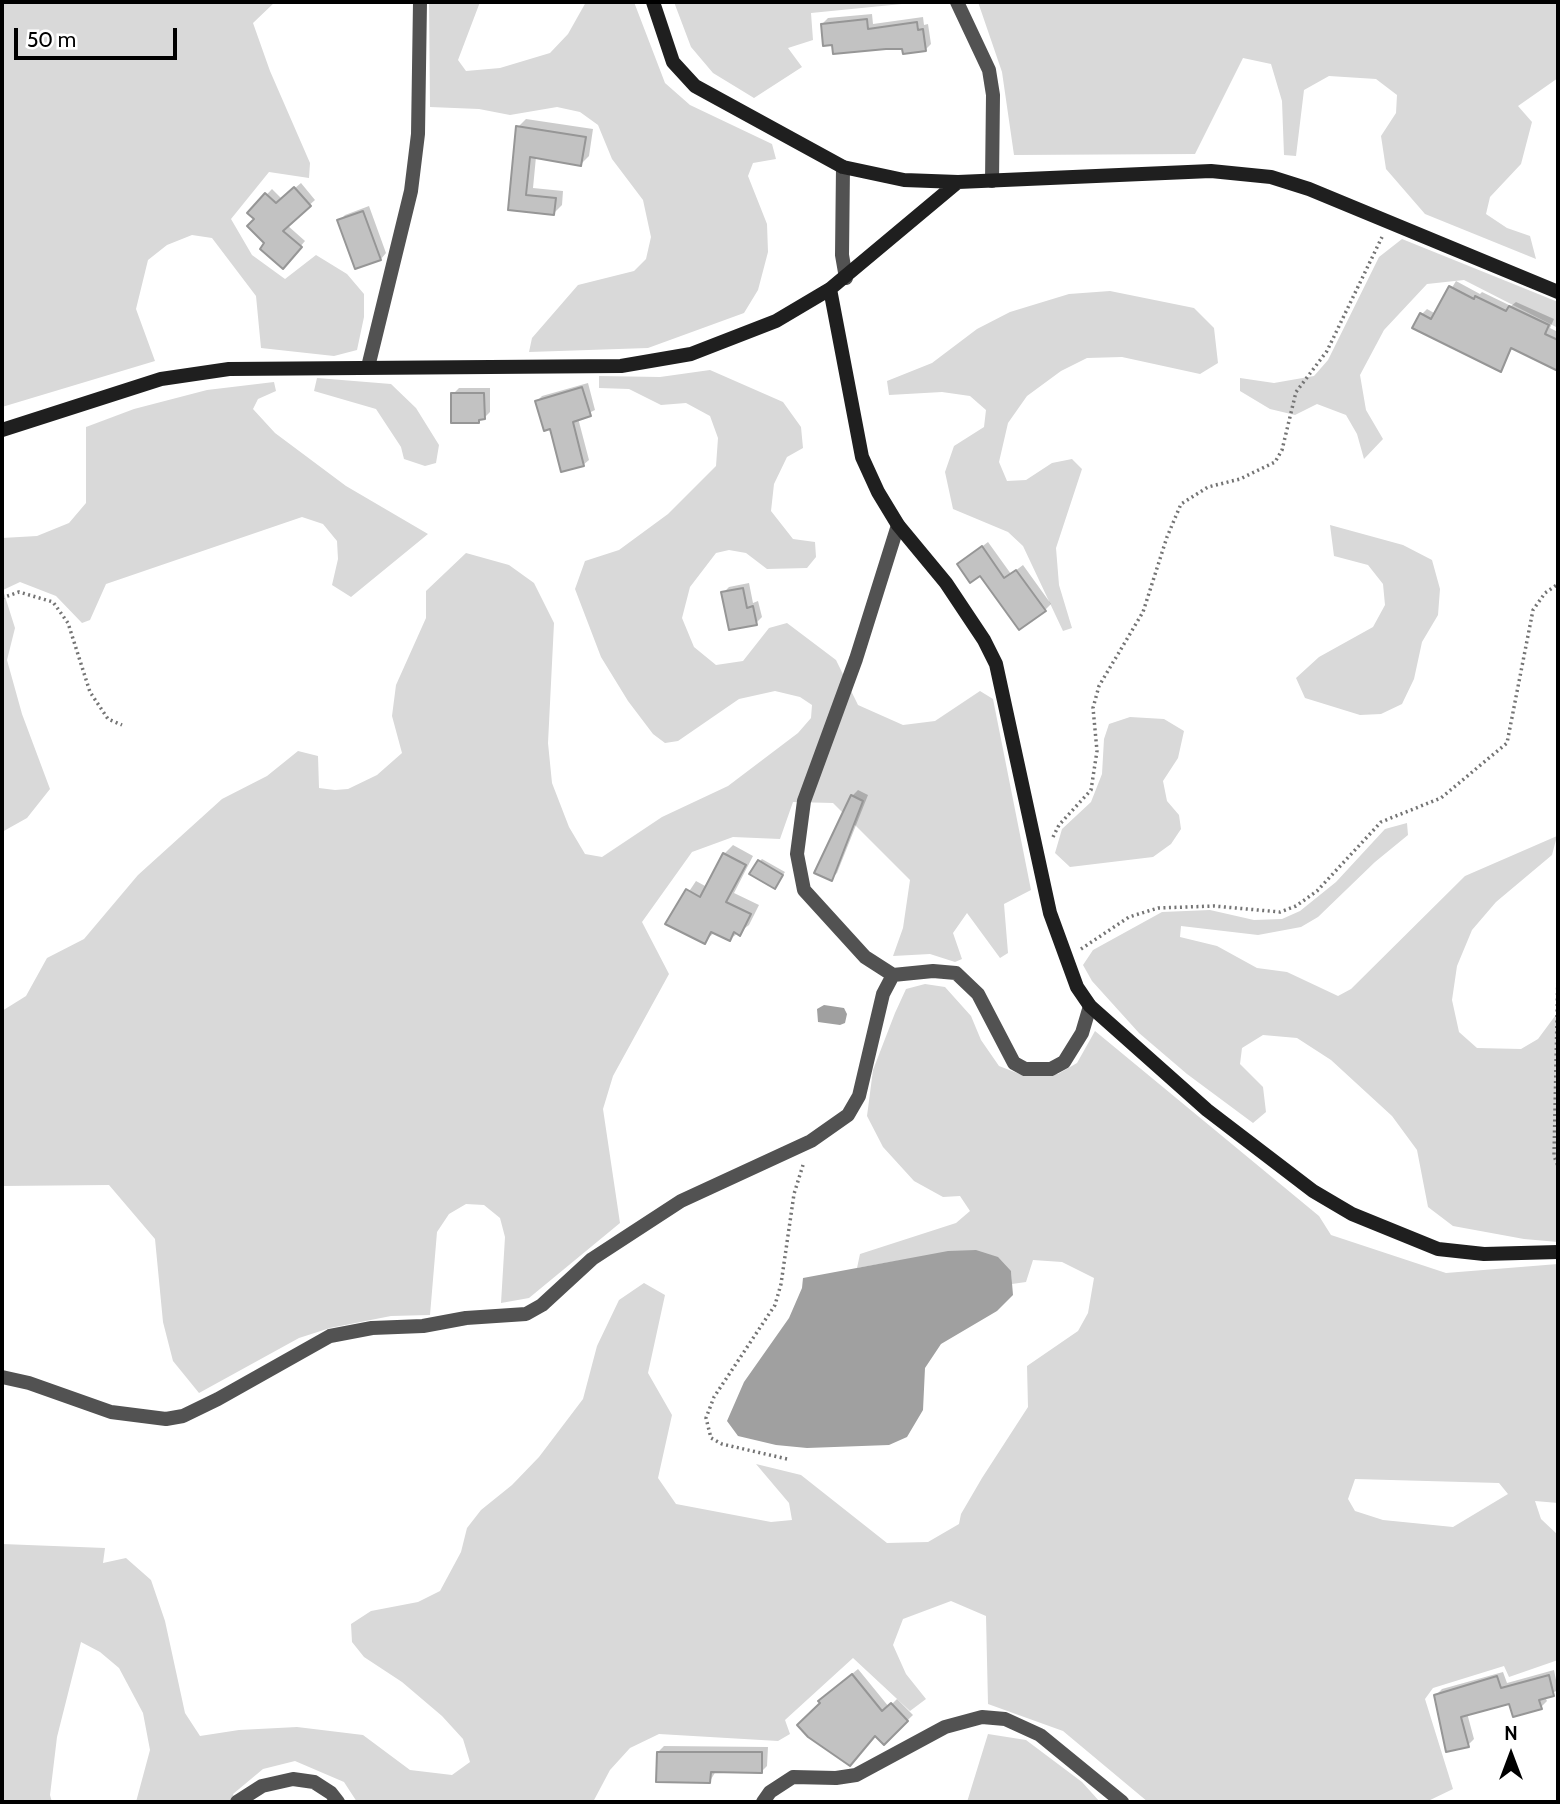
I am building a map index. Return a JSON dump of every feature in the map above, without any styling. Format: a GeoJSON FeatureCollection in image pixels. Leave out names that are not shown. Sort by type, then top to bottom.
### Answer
{"type":"FeatureCollection","features":[{"type":"Feature","properties":{"kind":"street"},"geometry":{"type":"LineString","coordinates":[[368,366],[411,191],[418,134],[419,2]]}},
{"type":"Feature","properties":{"kind":"street"},"geometry":{"type":"LineString","coordinates":[[653,2],[673,62],[695,86],[843,167],[904,180],[958,182],[1212,171],[1271,177],[1309,189],[1558,292]]}},
{"type":"Feature","properties":{"kind":"street"},"geometry":{"type":"LineString","coordinates":[[957,2],[989,70],[992,95],[992,181]]}},
{"type":"Feature","properties":{"kind":"street"},"geometry":{"type":"LineString","coordinates":[[843,167],[842,243],[846,278]]}},
{"type":"Feature","properties":{"kind":"street"},"geometry":{"type":"LineString","coordinates":[[2,430],[161,379],[194,373],[267,367],[525,368],[660,362],[745,335],[830,289],[958,182]]}},
{"type":"Feature","properties":{"kind":"street"},"geometry":{"type":"LineString","coordinates":[[830,289],[862,457],[898,525],[946,583],[984,640],[996,664],[1039,860],[1065,960],[1077,987],[1090,1006],[1207,1110],[1313,1191],[1352,1214],[1438,1249],[1484,1254],[1558,1252]]}},
{"type":"Feature","properties":{"kind":"street"},"geometry":{"type":"LineString","coordinates":[[898,525],[856,659],[804,800],[797,855],[804,890],[865,957],[893,975],[933,971],[956,974],[978,994],[1014,1063],[1025,1069],[1051,1069],[1064,1062],[1082,1033],[1090,1006]]}},
{"type":"Feature","properties":{"kind":"street"},"geometry":{"type":"LineString","coordinates":[[2,1377],[42,1387],[110,1412],[166,1419],[183,1416],[330,1336],[372,1328],[423,1326],[466,1318],[526,1314],[542,1305],[592,1259],[681,1201],[811,1141],[848,1115],[859,1096],[880,1005],[893,975]]}},
{"type":"Feature","properties":{"kind":"street"},"geometry":{"type":"LineString","coordinates":[[763,1802],[770,1792],[793,1777],[836,1778],[856,1774],[945,1727],[982,1717],[1005,1719],[1040,1735],[1122,1802]]}},
{"type":"Feature","properties":{"kind":"street"},"geometry":{"type":"LineString","coordinates":[[237,1802],[262,1786],[293,1779],[314,1783],[331,1793],[338,1802]]}},
{"type":"Feature","properties":{"kind":"path"},"geometry":{"type":"LineString","coordinates":[[1039,860],[1059,825],[1091,790],[1097,751],[1093,708],[1100,686],[1143,612],[1167,537],[1181,504],[1209,487],[1240,480],[1275,462],[1282,450],[1296,392],[1326,351],[1389,222]]}},
{"type":"Feature","properties":{"kind":"path"},"geometry":{"type":"LineString","coordinates":[[1065,960],[1129,917],[1158,908],[1214,906],[1280,912],[1296,906],[1317,891],[1381,822],[1441,798],[1507,743],[1533,610],[1545,593],[1558,584]]}},
{"type":"Feature","properties":{"kind":"path"},"geometry":{"type":"LineString","coordinates":[[2,598],[19,592],[53,602],[68,623],[90,692],[108,719],[122,725]]}},
{"type":"Feature","properties":{"kind":"path"},"geometry":{"type":"LineString","coordinates":[[1558,971],[1554,1156],[1558,1166]]}},
{"type":"Feature","properties":{"kind":"path"},"geometry":{"type":"LineString","coordinates":[[787,1458],[722,1444],[711,1438],[706,1418],[714,1397],[775,1305],[781,1284],[794,1194],[811,1141]]}},
{"type":"Feature","properties":{"kind":"shaded area"},"geometry":{"type":"Polygon","coordinates":[[[2,2],[275,2],[253,23],[270,71],[310,163],[309,178],[269,172],[231,219],[252,255],[285,279],[316,255],[347,274],[364,294],[364,317],[357,350],[334,356],[261,348],[256,296],[212,238],[192,235],[167,245],[148,260],[136,309],[155,361],[2,407],[2,2]]]}},
{"type":"Feature","properties":{"kind":"shaded area"},"geometry":{"type":"Polygon","coordinates":[[[429,2],[480,2],[458,60],[466,71],[500,68],[550,53],[568,34],[586,2],[634,2],[665,83],[690,105],[772,144],[776,159],[753,163],[748,176],[767,224],[768,252],[758,290],[744,313],[648,348],[529,352],[532,338],[578,285],[634,271],[646,259],[651,237],[643,200],[612,159],[598,125],[580,112],[557,107],[510,115],[479,109],[430,107],[429,2]]]}},
{"type":"Feature","properties":{"kind":"shaded area"},"geometry":{"type":"Polygon","coordinates":[[[674,2],[922,2],[811,13],[813,40],[788,48],[802,67],[754,98],[713,73],[691,47],[674,2]]]}},
{"type":"Feature","properties":{"kind":"shaded area"},"geometry":{"type":"Polygon","coordinates":[[[978,2],[1558,2],[1558,78],[1518,106],[1532,122],[1521,164],[1490,197],[1486,214],[1507,228],[1530,236],[1536,259],[1425,214],[1386,169],[1381,136],[1396,113],[1397,95],[1376,79],[1329,76],[1304,90],[1296,156],[1284,155],[1282,101],[1271,64],[1243,58],[1195,154],[1014,155],[1002,72],[978,2]]]}},
{"type":"Feature","properties":{"kind":"shaded area"},"geometry":{"type":"Polygon","coordinates":[[[1402,239],[1558,302],[1558,328],[1464,280],[1427,284],[1384,330],[1360,375],[1366,410],[1383,439],[1364,459],[1357,434],[1346,415],[1317,404],[1295,415],[1270,409],[1240,391],[1240,378],[1274,383],[1314,376],[1328,360],[1379,257],[1402,239]]]}},
{"type":"Feature","properties":{"kind":"shaded area"},"geometry":{"type":"Polygon","coordinates":[[[1110,291],[1194,308],[1214,328],[1218,363],[1200,374],[1122,357],[1087,358],[1061,371],[1027,396],[1008,423],[999,462],[1007,481],[1026,480],[1052,463],[1072,459],[1082,469],[1056,548],[1059,585],[1072,628],[1063,631],[1023,546],[1008,532],[953,509],[945,472],[954,446],[984,427],[986,410],[970,396],[942,392],[889,395],[887,381],[932,363],[977,329],[1010,312],[1069,294],[1110,291]]]}},
{"type":"Feature","properties":{"kind":"shaded area"},"geometry":{"type":"Polygon","coordinates":[[[710,370],[783,402],[801,427],[803,448],[787,457],[774,484],[771,511],[793,539],[815,542],[816,557],[807,568],[767,569],[746,553],[729,550],[716,553],[690,587],[682,618],[694,647],[716,665],[743,661],[769,628],[787,623],[836,660],[858,705],[903,725],[935,721],[980,691],[993,699],[1031,890],[1004,904],[1008,953],[1000,958],[967,913],[953,933],[962,959],[955,962],[930,954],[893,956],[903,928],[910,880],[833,803],[793,802],[780,839],[733,837],[692,852],[642,922],[669,974],[613,1076],[603,1109],[620,1223],[529,1298],[501,1303],[505,1237],[500,1218],[484,1205],[466,1204],[449,1214],[437,1232],[430,1315],[391,1316],[330,1328],[299,1338],[199,1393],[173,1361],[163,1322],[155,1239],[109,1185],[2,1186],[2,1011],[26,996],[47,958],[84,939],[138,875],[222,799],[267,776],[298,751],[318,756],[319,788],[335,790],[348,789],[377,775],[402,753],[392,716],[396,685],[426,618],[426,591],[466,553],[509,565],[534,583],[554,623],[548,743],[552,783],[569,827],[585,854],[602,857],[662,817],[728,786],[798,733],[811,718],[812,705],[800,697],[775,691],[739,699],[678,741],[665,743],[653,734],[628,701],[601,657],[575,589],[585,561],[619,550],[668,514],[716,466],[718,438],[710,416],[686,403],[661,405],[629,389],[599,388],[599,376],[660,377],[710,370]]]}},
{"type":"Feature","properties":{"kind":"shaded area"},"geometry":{"type":"Polygon","coordinates":[[[317,378],[391,384],[416,408],[439,445],[436,463],[425,466],[404,459],[401,447],[376,409],[314,391],[317,378]]]}},
{"type":"Feature","properties":{"kind":"shaded area"},"geometry":{"type":"Polygon","coordinates":[[[274,382],[276,391],[258,399],[253,409],[275,433],[346,486],[428,534],[351,597],[332,585],[338,559],[337,541],[323,524],[302,517],[106,584],[90,620],[82,623],[56,596],[20,582],[3,590],[15,628],[7,660],[22,714],[50,789],[27,818],[2,832],[2,538],[37,536],[69,523],[86,503],[86,427],[134,409],[207,390],[274,382]]]}},
{"type":"Feature","properties":{"kind":"shaded area"},"geometry":{"type":"Polygon","coordinates":[[[1330,525],[1403,545],[1432,560],[1440,589],[1438,615],[1422,642],[1414,679],[1402,704],[1381,714],[1360,715],[1305,698],[1296,678],[1319,657],[1373,627],[1385,605],[1383,584],[1368,565],[1334,556],[1330,525]]]}},
{"type":"Feature","properties":{"kind":"shaded area"},"geometry":{"type":"Polygon","coordinates":[[[1130,717],[1164,719],[1184,731],[1178,758],[1163,781],[1167,801],[1179,815],[1181,829],[1171,844],[1153,857],[1070,867],[1055,853],[1062,829],[1091,802],[1102,774],[1104,739],[1109,724],[1130,717]]]}},
{"type":"Feature","properties":{"kind":"shaded area"},"geometry":{"type":"Polygon","coordinates":[[[1407,823],[1408,835],[1375,862],[1318,917],[1301,927],[1258,935],[1181,926],[1180,937],[1217,946],[1257,968],[1287,972],[1338,996],[1351,989],[1465,876],[1557,836],[1552,855],[1496,902],[1472,930],[1457,966],[1452,1000],[1459,1032],[1477,1048],[1521,1049],[1538,1039],[1558,1012],[1558,1242],[1524,1239],[1453,1226],[1428,1207],[1417,1150],[1392,1116],[1331,1060],[1297,1038],[1263,1035],[1242,1048],[1240,1064],[1263,1087],[1266,1112],[1253,1123],[1187,1074],[1139,1033],[1092,981],[1083,965],[1093,950],[1162,912],[1210,910],[1254,920],[1282,919],[1300,911],[1336,882],[1385,829],[1407,823]]]}},
{"type":"Feature","properties":{"kind":"shaded area"},"geometry":{"type":"Polygon","coordinates":[[[925,984],[945,987],[971,1016],[981,1040],[999,1066],[1025,1076],[1058,1074],[1077,1063],[1095,1031],[1319,1216],[1331,1235],[1446,1273],[1558,1264],[1558,1503],[1535,1501],[1541,1519],[1558,1535],[1558,1660],[1509,1677],[1504,1666],[1433,1688],[1425,1699],[1453,1789],[1426,1802],[1148,1802],[1063,1731],[988,1704],[986,1616],[951,1601],[903,1619],[893,1645],[906,1674],[926,1699],[910,1711],[853,1658],[785,1720],[790,1734],[778,1741],[659,1734],[630,1748],[610,1770],[593,1802],[357,1802],[344,1782],[295,1761],[263,1769],[233,1794],[235,1802],[136,1802],[150,1750],[143,1713],[119,1668],[100,1652],[81,1642],[57,1737],[50,1795],[52,1802],[2,1802],[2,1544],[105,1548],[103,1563],[126,1558],[151,1580],[165,1621],[185,1713],[200,1736],[239,1730],[297,1727],[363,1735],[410,1770],[452,1775],[470,1762],[463,1739],[442,1716],[402,1682],[364,1657],[352,1642],[351,1624],[371,1611],[418,1602],[440,1591],[461,1552],[467,1528],[481,1510],[512,1485],[539,1457],[583,1399],[597,1346],[619,1300],[644,1283],[665,1295],[648,1373],[672,1415],[658,1478],[676,1504],[771,1522],[792,1520],[789,1503],[756,1464],[801,1475],[887,1543],[928,1542],[959,1524],[961,1514],[982,1478],[1028,1407],[1027,1366],[1078,1331],[1088,1313],[1094,1278],[1062,1262],[1033,1260],[1026,1282],[1012,1284],[1011,1271],[902,1260],[857,1268],[860,1254],[956,1223],[970,1211],[960,1196],[943,1197],[914,1181],[883,1147],[867,1116],[873,1070],[906,989],[925,984]],[[1355,1479],[1348,1499],[1355,1511],[1383,1520],[1453,1527],[1508,1494],[1499,1483],[1355,1479]]]}},
{"type":"Feature","properties":{"kind":"shaded area"},"geometry":{"type":"Polygon","coordinates":[[[824,1005],[844,1008],[847,1014],[845,1023],[840,1025],[818,1022],[817,1009],[824,1005]]]}},
{"type":"Feature","properties":{"kind":"shaded area"},"geometry":{"type":"Polygon","coordinates":[[[976,1250],[998,1257],[1011,1271],[1013,1295],[997,1311],[941,1344],[925,1368],[923,1410],[907,1437],[889,1445],[807,1448],[776,1445],[738,1436],[727,1421],[744,1382],[789,1318],[802,1288],[803,1278],[948,1251],[976,1250]]]}},
{"type":"Feature","properties":{"kind":"shaded area"},"geometry":{"type":"Polygon","coordinates":[[[988,1734],[1026,1740],[1082,1782],[1100,1802],[967,1802],[988,1734]]]}},
{"type":"Feature","properties":{"kind":"building"},"geometry":{"type":"Polygon","coordinates":[[[867,19],[868,29],[917,22],[918,30],[923,29],[926,51],[903,54],[902,49],[886,49],[833,54],[832,45],[823,46],[821,24],[867,19]]]}},
{"type":"Feature","properties":{"kind":"building"},"geometry":{"type":"Polygon","coordinates":[[[516,126],[586,137],[581,166],[530,157],[526,195],[556,198],[554,215],[508,210],[516,126]]]}},
{"type":"Feature","properties":{"kind":"building"},"geometry":{"type":"Polygon","coordinates":[[[294,187],[311,206],[283,231],[302,247],[283,269],[260,249],[264,243],[247,226],[254,219],[247,213],[265,193],[276,203],[294,187]]]}},
{"type":"Feature","properties":{"kind":"building"},"geometry":{"type":"Polygon","coordinates":[[[363,211],[381,260],[355,269],[337,220],[363,211]]]}},
{"type":"Feature","properties":{"kind":"building"},"geometry":{"type":"Polygon","coordinates":[[[1449,286],[1506,311],[1509,306],[1549,325],[1545,334],[1558,340],[1558,371],[1511,348],[1501,372],[1412,328],[1420,313],[1431,319],[1449,286]]]}},
{"type":"Feature","properties":{"kind":"building"},"geometry":{"type":"Polygon","coordinates":[[[582,387],[591,416],[573,422],[584,466],[561,472],[550,429],[544,431],[535,401],[582,387]]]}},
{"type":"Feature","properties":{"kind":"building"},"geometry":{"type":"Polygon","coordinates":[[[451,393],[484,393],[485,419],[479,420],[479,423],[451,423],[451,393]]]}},
{"type":"Feature","properties":{"kind":"building"},"geometry":{"type":"Polygon","coordinates":[[[982,546],[1004,578],[1016,570],[1046,611],[1019,630],[980,576],[970,583],[957,564],[982,546]]]}},
{"type":"Feature","properties":{"kind":"building"},"geometry":{"type":"Polygon","coordinates":[[[743,588],[747,608],[753,606],[757,625],[729,630],[721,592],[743,588]]]}},
{"type":"Feature","properties":{"kind":"building"},"geometry":{"type":"Polygon","coordinates":[[[851,795],[863,801],[832,881],[814,873],[851,795]]]}},
{"type":"Feature","properties":{"kind":"building"},"geometry":{"type":"Polygon","coordinates":[[[723,853],[746,865],[726,902],[751,914],[740,936],[734,932],[730,941],[711,932],[705,944],[665,924],[686,889],[700,897],[723,853]]]}},
{"type":"Feature","properties":{"kind":"building"},"geometry":{"type":"Polygon","coordinates":[[[758,860],[783,875],[775,889],[749,874],[758,860]]]}},
{"type":"Feature","properties":{"kind":"building"},"geometry":{"type":"Polygon","coordinates":[[[852,1674],[882,1711],[891,1703],[908,1721],[884,1745],[875,1736],[850,1766],[808,1737],[797,1725],[820,1703],[818,1701],[852,1674]]]}},
{"type":"Feature","properties":{"kind":"building"},"geometry":{"type":"Polygon","coordinates":[[[1549,1675],[1554,1696],[1539,1700],[1542,1709],[1513,1717],[1509,1704],[1461,1717],[1469,1747],[1446,1752],[1434,1695],[1497,1676],[1501,1688],[1549,1675]]]}},
{"type":"Feature","properties":{"kind":"building"},"geometry":{"type":"Polygon","coordinates":[[[657,1752],[762,1752],[762,1773],[711,1772],[710,1783],[656,1782],[657,1752]]]}}]}
